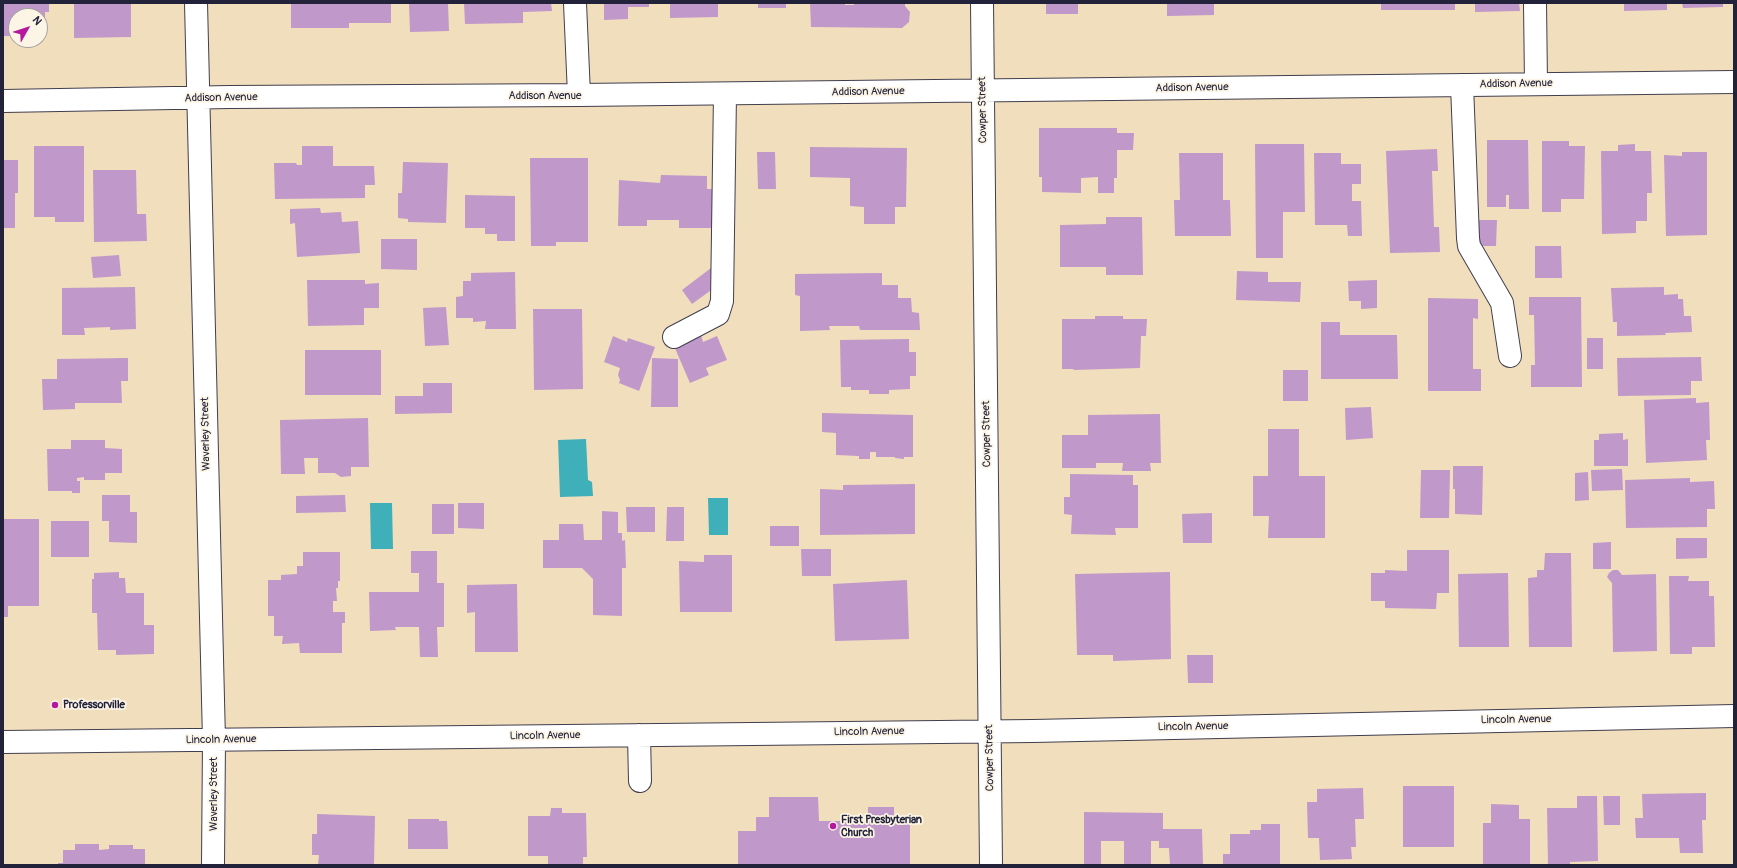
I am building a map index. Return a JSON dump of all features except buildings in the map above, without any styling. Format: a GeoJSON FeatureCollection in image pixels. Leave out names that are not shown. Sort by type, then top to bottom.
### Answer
{"type":"FeatureCollection","features":[{"type":"Feature","properties":{"kind":"street","name":"Waverley Street"},"geometry":{"type":"LineString","coordinates":[[196,3],[197,98],[214,740],[213,865]]}},
{"type":"Feature","properties":{"kind":"street"},"geometry":{"type":"LineString","coordinates":[[575,3],[579,96]]}},
{"type":"Feature","properties":{"kind":"street","name":"Cowper Street"},"geometry":{"type":"LineString","coordinates":[[982,3],[991,865]]}},
{"type":"Feature","properties":{"kind":"street"},"geometry":{"type":"LineString","coordinates":[[1535,3],[1536,84]]}},
{"type":"Feature","properties":{"kind":"street","name":"Addison Avenue"},"geometry":{"type":"LineString","coordinates":[[3,101],[197,98],[579,96],[1734,82]]}},
{"type":"Feature","properties":{"kind":"street"},"geometry":{"type":"LineString","coordinates":[[1462,85],[1468,238],[1470,246],[1502,303],[1510,356]]}},
{"type":"Feature","properties":{"kind":"street"},"geometry":{"type":"LineString","coordinates":[[674,336],[718,314],[722,301],[725,94]]}},
{"type":"Feature","properties":{"kind":"street","name":"Lincoln Avenue"},"geometry":{"type":"LineString","coordinates":[[3,742],[990,730],[1734,716]]}},
{"type":"Feature","properties":{"kind":"street"},"geometry":{"type":"LineString","coordinates":[[639,735],[640,781]]}},
{"type":"Feature","properties":{"kind":"water"},"geometry":{"type":"Polygon","coordinates":[[[586,439],[588,480],[592,482],[593,496],[560,497],[558,440],[586,439]]]}},
{"type":"Feature","properties":{"kind":"water"},"geometry":{"type":"Polygon","coordinates":[[[708,498],[728,498],[728,535],[709,535],[708,498]]]}},
{"type":"Feature","properties":{"kind":"water"},"geometry":{"type":"Polygon","coordinates":[[[370,503],[392,503],[393,549],[371,549],[370,503]]]}},
{"type":"Feature","properties":{"kind":"place","name":"Professorville"},"geometry":{"type":"Point","coordinates":[55,705]}},
{"type":"Feature","properties":{"kind":"place","name":"First Presbyterian Church"},"geometry":{"type":"Point","coordinates":[833,826]}}]}
